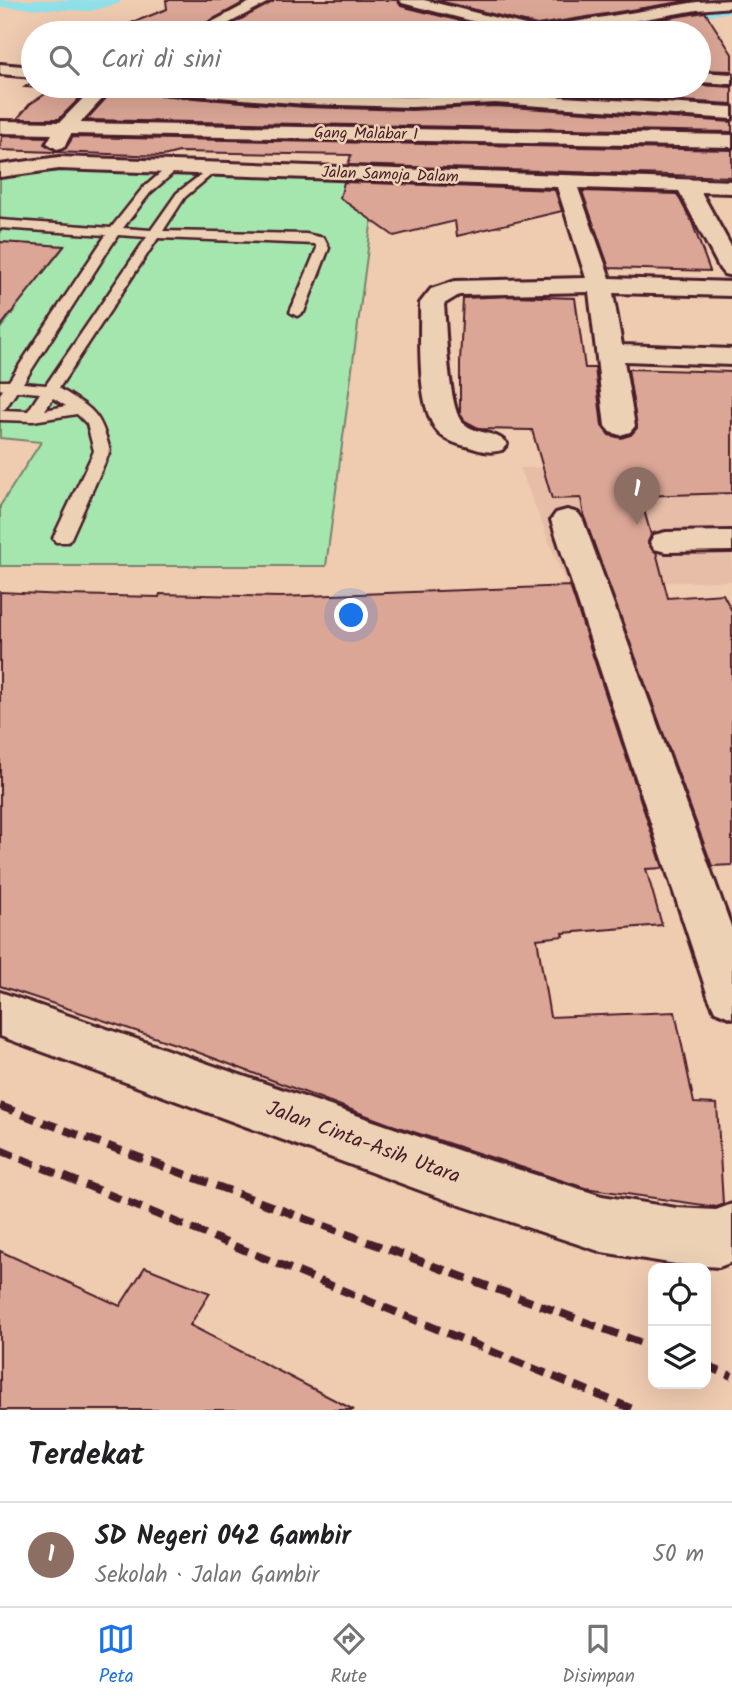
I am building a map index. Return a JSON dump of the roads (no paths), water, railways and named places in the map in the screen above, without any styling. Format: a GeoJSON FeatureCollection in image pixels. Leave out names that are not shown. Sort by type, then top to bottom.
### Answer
{"type":"FeatureCollection","features":[{"type":"Feature","properties":{"kind":"street"},"geometry":{"type":"LineString","coordinates":[[224,21],[265,0]]}},
{"type":"Feature","properties":{"kind":"street"},"geometry":{"type":"LineString","coordinates":[[407,0],[490,21]]}},
{"type":"Feature","properties":{"kind":"street"},"geometry":{"type":"LineString","coordinates":[[608,21],[697,6],[732,4]]}},
{"type":"Feature","properties":{"kind":"street"},"geometry":{"type":"LineString","coordinates":[[0,69],[21,71]]}},
{"type":"Feature","properties":{"kind":"street"},"geometry":{"type":"LineString","coordinates":[[711,78],[732,79]]}},
{"type":"Feature","properties":{"kind":"street"},"geometry":{"type":"LineString","coordinates":[[48,163],[48,156],[65,128],[94,98]]}},
{"type":"Feature","properties":{"kind":"street"},"geometry":{"type":"LineString","coordinates":[[289,98],[412,102],[478,98]]}},
{"type":"Feature","properties":{"kind":"street"},"geometry":{"type":"LineString","coordinates":[[510,98],[732,113]]}},
{"type":"Feature","properties":{"kind":"street","name":"Gang Malabar 1"},"geometry":{"type":"LineString","coordinates":[[0,127],[732,141]]}},
{"type":"Feature","properties":{"kind":"street","name":"Jalan Samoja Dalam"},"geometry":{"type":"LineString","coordinates":[[0,171],[23,170],[48,163],[599,181],[689,175],[732,187]]}},
{"type":"Feature","properties":{"kind":"street"},"geometry":{"type":"LineString","coordinates":[[689,175],[732,269]]}},
{"type":"Feature","properties":{"kind":"street"},"geometry":{"type":"LineString","coordinates":[[565,180],[600,285],[620,426]]}},
{"type":"Feature","properties":{"kind":"street"},"geometry":{"type":"LineString","coordinates":[[492,444],[466,437],[447,425],[440,402],[432,303],[440,294],[455,288],[600,285],[732,289]]}},
{"type":"Feature","properties":{"kind":"street"},"geometry":{"type":"LineString","coordinates":[[610,353],[732,357]]}},
{"type":"Feature","properties":{"kind":"street"},"geometry":{"type":"LineString","coordinates":[[567,520],[732,996]]}},
{"type":"Feature","properties":{"kind":"street"},"geometry":{"type":"LineString","coordinates":[[666,542],[732,541]]}},
{"type":"Feature","properties":{"kind":"street","name":"Jalan Cinta-Asih Utara"},"geometry":{"type":"LineString","coordinates":[[0,1014],[463,1179],[602,1224],[719,1239],[732,1232]]}},
{"type":"Feature","properties":{"kind":"lane"},"geometry":{"type":"LineString","coordinates":[[0,406],[6,385],[114,232],[146,191],[174,167]]}},
{"type":"Feature","properties":{"kind":"lane"},"geometry":{"type":"LineString","coordinates":[[33,416],[181,195],[212,169]]}},
{"type":"Feature","properties":{"kind":"lane"},"geometry":{"type":"LineString","coordinates":[[0,224],[153,234],[306,238],[320,241],[323,248],[297,312]]}},
{"type":"Feature","properties":{"kind":"lane"},"geometry":{"type":"LineString","coordinates":[[6,385],[51,390],[81,409],[95,422],[102,451],[62,538]]}},
{"type":"Feature","properties":{"kind":"lane"},"geometry":{"type":"LineString","coordinates":[[0,415],[33,416],[81,409]]}},
{"type":"Feature","properties":{"kind":"waterway"},"geometry":{"type":"LineString","coordinates":[[0,1],[90,5],[111,0]]}},
{"type":"Feature","properties":{"kind":"waterway"},"geometry":{"type":"LineString","coordinates":[[372,0],[459,21]]}},
{"type":"Feature","properties":{"kind":"waterway"},"geometry":{"type":"LineString","coordinates":[[635,21],[732,6]]}},
{"type":"Feature","properties":{"kind":"railway"},"geometry":{"type":"LineString","coordinates":[[0,1106],[648,1345]]}},
{"type":"Feature","properties":{"kind":"railway"},"geometry":{"type":"LineString","coordinates":[[0,1150],[635,1410]]}},
{"type":"Feature","properties":{"kind":"railway"},"geometry":{"type":"LineString","coordinates":[[711,1368],[732,1376]]}},
{"type":"Feature","properties":{"kind":"place","name":"SD Negeri 042 Gambir"},"geometry":{"type":"Point","coordinates":[637,525]}}]}
